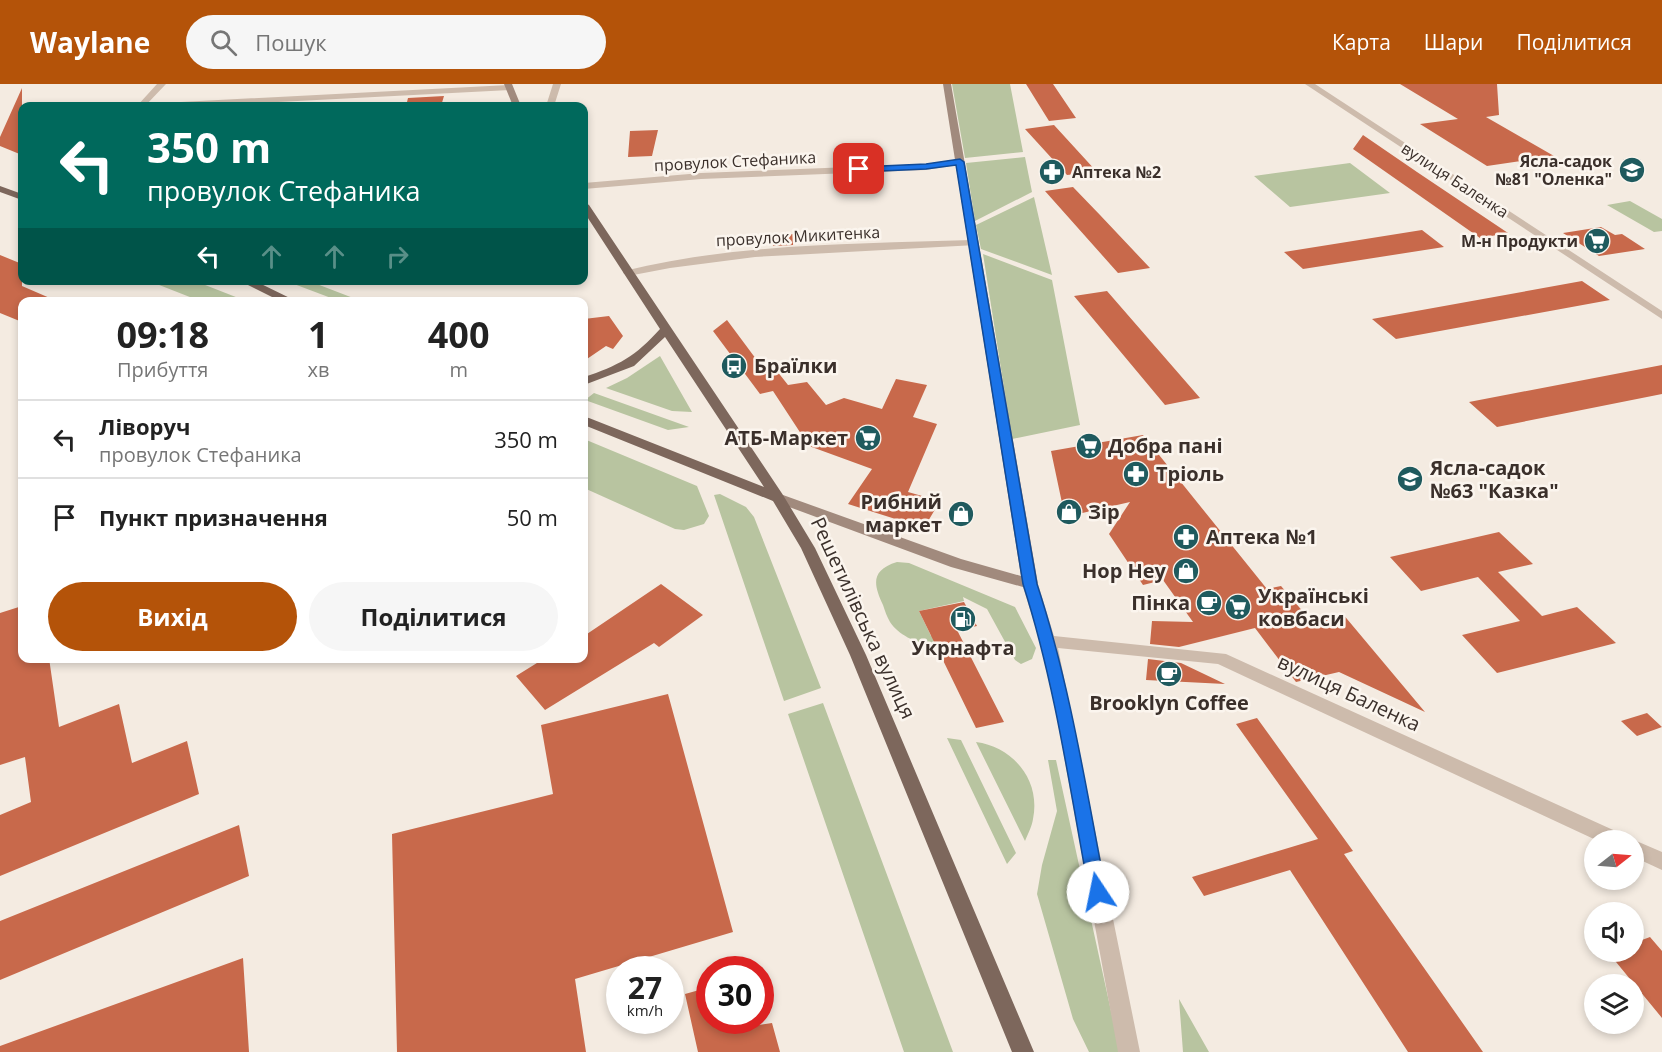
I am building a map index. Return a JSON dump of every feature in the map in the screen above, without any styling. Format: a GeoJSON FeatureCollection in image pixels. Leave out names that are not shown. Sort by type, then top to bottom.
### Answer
{"type":"FeatureCollection","features":[{"type":"Feature","properties":{"kind":"main road"},"geometry":{"type":"LineString","coordinates":[[0,189],[18,187]]}},
{"type":"Feature","properties":{"kind":"main road"},"geometry":{"type":"LineString","coordinates":[[0,189],[18,196]]}},
{"type":"Feature","properties":{"kind":"main road","name":"Решетилівська вулиця"},"geometry":{"type":"LineString","coordinates":[[588,211],[778,498],[808,548],[858,655],[1023,1052]]}},
{"type":"Feature","properties":{"kind":"main road"},"geometry":{"type":"LineString","coordinates":[[254,285],[282,297]]}},
{"type":"Feature","properties":{"kind":"main road"},"geometry":{"type":"LineString","coordinates":[[588,380],[630,365],[644,355],[666,329]]}},
{"type":"Feature","properties":{"kind":"main road"},"geometry":{"type":"LineString","coordinates":[[588,423],[778,498]]}},
{"type":"Feature","properties":{"kind":"street"},"geometry":{"type":"LineString","coordinates":[[145,102],[162,84]]}},
{"type":"Feature","properties":{"kind":"street"},"geometry":{"type":"LineString","coordinates":[[551,102],[556,84]]}},
{"type":"Feature","properties":{"kind":"street"},"geometry":{"type":"LineString","coordinates":[[947,84],[1030,584],[1048,641],[1063,707],[1129,1052]]}},
{"type":"Feature","properties":{"kind":"street","name":"вулиця Баленка"},"geometry":{"type":"LineString","coordinates":[[1309,84],[1662,316]]}},
{"type":"Feature","properties":{"kind":"street"},"geometry":{"type":"LineString","coordinates":[[231,102],[508,86],[515,102]]}},
{"type":"Feature","properties":{"kind":"street","name":"провулок Стефаника"},"geometry":{"type":"LineString","coordinates":[[588,186],[701,176],[926,166],[960,162]]}},
{"type":"Feature","properties":{"kind":"street","name":"провулок Микитенка"},"geometry":{"type":"LineString","coordinates":[[628,273],[683,261],[729,255],[972,243]]}},
{"type":"Feature","properties":{"kind":"street"},"geometry":{"type":"LineString","coordinates":[[778,498],[956,562],[1030,584]]}},
{"type":"Feature","properties":{"kind":"street","name":"вулиця Баленка"},"geometry":{"type":"LineString","coordinates":[[1048,641],[1220,658],[1593,830]]}},
{"type":"Feature","properties":{"kind":"street"},"geometry":{"type":"LineString","coordinates":[[1644,853],[1662,861]]}},
{"type":"Feature","properties":{"kind":"green space"},"geometry":{"type":"Polygon","coordinates":[[[952,84],[1010,84],[1023,152],[965,158],[952,84]]]}},
{"type":"Feature","properties":{"kind":"green space"},"geometry":{"type":"Polygon","coordinates":[[[1025,157],[1032,192],[975,221],[966,163],[1025,157]]]}},
{"type":"Feature","properties":{"kind":"green space"},"geometry":{"type":"Polygon","coordinates":[[[1350,163],[1390,193],[1290,207],[1254,176],[1350,163]]]}},
{"type":"Feature","properties":{"kind":"green space"},"geometry":{"type":"Polygon","coordinates":[[[1034,197],[1052,275],[981,249],[976,225],[1034,197]]]}},
{"type":"Feature","properties":{"kind":"green space"},"geometry":{"type":"Polygon","coordinates":[[[1630,201],[1662,219],[1662,231],[1654,232],[1607,205],[1630,201]]]}},
{"type":"Feature","properties":{"kind":"green space"},"geometry":{"type":"Polygon","coordinates":[[[983,254],[1052,280],[1080,425],[1012,439],[983,254]]]}},
{"type":"Feature","properties":{"kind":"green space"},"geometry":{"type":"Polygon","coordinates":[[[159,285],[205,285],[236,297],[190,297],[159,285]]]}},
{"type":"Feature","properties":{"kind":"green space"},"geometry":{"type":"Polygon","coordinates":[[[297,285],[319,285],[351,297],[328,297],[297,285]]]}},
{"type":"Feature","properties":{"kind":"green space"},"geometry":{"type":"Polygon","coordinates":[[[660,356],[692,412],[672,411],[606,388],[627,378],[660,356]]]}},
{"type":"Feature","properties":{"kind":"green space"},"geometry":{"type":"Polygon","coordinates":[[[594,393],[689,427],[668,430],[588,401],[588,398],[594,393]]]}},
{"type":"Feature","properties":{"kind":"green space"},"geometry":{"type":"Polygon","coordinates":[[[588,441],[697,486],[709,516],[704,524],[684,530],[675,529],[588,490],[588,441]]]}},
{"type":"Feature","properties":{"kind":"green space"},"geometry":{"type":"Polygon","coordinates":[[[720,494],[746,507],[754,517],[821,688],[784,701],[714,495],[720,494]]]}},
{"type":"Feature","properties":{"kind":"green space"},"geometry":{"type":"Polygon","coordinates":[[[897,562],[909,563],[1015,607],[1036,648],[1032,659],[1021,664],[1015,660],[987,609],[963,597],[964,601],[919,611],[931,636],[951,632],[940,641],[924,643],[899,632],[888,618],[876,584],[876,579],[882,569],[897,562]]]}},
{"type":"Feature","properties":{"kind":"green space"},"geometry":{"type":"Polygon","coordinates":[[[823,703],[953,1052],[904,1052],[788,714],[823,703]]]}},
{"type":"Feature","properties":{"kind":"green space"},"geometry":{"type":"Polygon","coordinates":[[[947,738],[961,740],[1016,853],[1007,864],[947,738]]]}},
{"type":"Feature","properties":{"kind":"green space"},"geometry":{"type":"Polygon","coordinates":[[[976,742],[989,745],[1012,758],[1028,779],[1033,791],[1034,805],[1030,830],[1025,841],[976,742]]]}},
{"type":"Feature","properties":{"kind":"green space"},"geometry":{"type":"Polygon","coordinates":[[[1048,760],[1056,760],[1120,1052],[1089,1052],[1073,1019],[1037,894],[1042,865],[1057,811],[1048,760]]]}},
{"type":"Feature","properties":{"kind":"green space"},"geometry":{"type":"Polygon","coordinates":[[[1179,999],[1209,1052],[1183,1052],[1179,999]]]}},
{"type":"Feature","properties":{"kind":"building"},"geometry":{"type":"Polygon","coordinates":[[[1026,84],[1053,84],[1076,118],[1049,121],[1026,84]]]}},
{"type":"Feature","properties":{"kind":"building"},"geometry":{"type":"Polygon","coordinates":[[[1400,84],[1497,84],[1499,115],[1486,117],[1554,156],[1487,166],[1420,124],[1458,119],[1400,84]]]}},
{"type":"Feature","properties":{"kind":"building"},"geometry":{"type":"Polygon","coordinates":[[[22,88],[22,102],[18,102],[18,153],[0,146],[0,137],[22,88]]]}},
{"type":"Feature","properties":{"kind":"building"},"geometry":{"type":"Polygon","coordinates":[[[444,96],[442,102],[407,102],[408,98],[444,96]]]}},
{"type":"Feature","properties":{"kind":"building"},"geometry":{"type":"Polygon","coordinates":[[[1054,125],[1097,172],[1067,175],[1025,129],[1054,125]]]}},
{"type":"Feature","properties":{"kind":"building"},"geometry":{"type":"Polygon","coordinates":[[[658,130],[652,156],[628,157],[630,131],[658,130]]]}},
{"type":"Feature","properties":{"kind":"building"},"geometry":{"type":"Polygon","coordinates":[[[1363,135],[1508,233],[1480,238],[1353,149],[1363,135]]]}},
{"type":"Feature","properties":{"kind":"building"},"geometry":{"type":"Polygon","coordinates":[[[1073,187],[1150,268],[1118,273],[1045,191],[1073,187]]]}},
{"type":"Feature","properties":{"kind":"building"},"geometry":{"type":"Polygon","coordinates":[[[1601,227],[1615,235],[1622,234],[1645,249],[1599,256],[1563,233],[1601,227]]]}},
{"type":"Feature","properties":{"kind":"building"},"geometry":{"type":"Polygon","coordinates":[[[1422,230],[1444,247],[1303,269],[1284,252],[1422,230]]]}},
{"type":"Feature","properties":{"kind":"building"},"geometry":{"type":"Polygon","coordinates":[[[793,234],[793,245],[773,246],[774,235],[793,234]]]}},
{"type":"Feature","properties":{"kind":"building"},"geometry":{"type":"Polygon","coordinates":[[[0,255],[18,262],[18,285],[47,297],[18,297],[18,320],[0,313],[0,255]]]}},
{"type":"Feature","properties":{"kind":"building"},"geometry":{"type":"Polygon","coordinates":[[[1582,281],[1610,300],[1396,339],[1372,319],[1582,281]]]}},
{"type":"Feature","properties":{"kind":"building"},"geometry":{"type":"Polygon","coordinates":[[[1107,291],[1200,398],[1165,405],[1074,296],[1107,291]]]}},
{"type":"Feature","properties":{"kind":"building"},"geometry":{"type":"Polygon","coordinates":[[[609,316],[623,336],[613,349],[606,346],[588,358],[588,319],[609,316]]]}},
{"type":"Feature","properties":{"kind":"building"},"geometry":{"type":"Polygon","coordinates":[[[727,320],[759,363],[766,361],[768,367],[773,366],[788,385],[807,382],[826,405],[844,398],[882,409],[896,379],[927,385],[913,417],[937,424],[908,492],[940,501],[924,528],[848,504],[872,469],[809,446],[773,391],[760,394],[713,331],[727,320]]]}},
{"type":"Feature","properties":{"kind":"building"},"geometry":{"type":"Polygon","coordinates":[[[1662,365],[1662,394],[1497,427],[1469,402],[1662,365]]]}},
{"type":"Feature","properties":{"kind":"building"},"geometry":{"type":"Polygon","coordinates":[[[1143,435],[1267,589],[1281,586],[1311,621],[1342,613],[1425,712],[1339,672],[1296,682],[1255,628],[1179,647],[1150,644],[1152,621],[1193,622],[1163,580],[1143,585],[1109,534],[1130,502],[1065,517],[1051,451],[1143,435]]]}},
{"type":"Feature","properties":{"kind":"building"},"geometry":{"type":"Polygon","coordinates":[[[1499,532],[1533,564],[1498,572],[1542,616],[1577,607],[1616,643],[1497,673],[1462,635],[1520,621],[1478,577],[1421,591],[1390,557],[1499,532]]]}},
{"type":"Feature","properties":{"kind":"building"},"geometry":{"type":"Polygon","coordinates":[[[661,584],[703,615],[659,647],[654,643],[545,710],[516,676],[537,663],[588,663],[588,633],[661,584]]]}},
{"type":"Feature","properties":{"kind":"building"},"geometry":{"type":"Polygon","coordinates":[[[964,602],[977,626],[957,630],[1004,722],[976,728],[919,611],[964,602]]]}},
{"type":"Feature","properties":{"kind":"building"},"geometry":{"type":"Polygon","coordinates":[[[18,607],[18,663],[50,663],[59,727],[119,704],[132,763],[187,741],[199,794],[0,876],[0,815],[31,802],[25,757],[0,765],[0,613],[18,607]]]}},
{"type":"Feature","properties":{"kind":"building"},"geometry":{"type":"Polygon","coordinates":[[[1148,659],[1181,663],[1225,684],[1146,680],[1148,659]]]}},
{"type":"Feature","properties":{"kind":"building"},"geometry":{"type":"Polygon","coordinates":[[[668,694],[733,932],[652,956],[606,956],[606,970],[575,979],[586,1052],[397,1052],[392,834],[553,794],[541,725],[668,694]]]}},
{"type":"Feature","properties":{"kind":"building"},"geometry":{"type":"Polygon","coordinates":[[[1647,713],[1662,727],[1637,736],[1621,721],[1647,713]]]}},
{"type":"Feature","properties":{"kind":"building"},"geometry":{"type":"Polygon","coordinates":[[[1257,718],[1353,851],[1344,854],[1483,1052],[1408,1052],[1290,870],[1204,896],[1192,877],[1318,839],[1236,724],[1257,718]]]}},
{"type":"Feature","properties":{"kind":"building"},"geometry":{"type":"Polygon","coordinates":[[[239,825],[249,876],[0,980],[0,921],[239,825]]]}},
{"type":"Feature","properties":{"kind":"building"},"geometry":{"type":"Polygon","coordinates":[[[1650,937],[1662,951],[1662,1018],[1644,996],[1644,974],[1626,974],[1616,962],[1644,962],[1644,939],[1650,937]]]}},
{"type":"Feature","properties":{"kind":"building"},"geometry":{"type":"Polygon","coordinates":[[[243,958],[249,1052],[0,1052],[0,1046],[243,958]]]}},
{"type":"Feature","properties":{"kind":"building"},"geometry":{"type":"Polygon","coordinates":[[[696,991],[696,1034],[774,1034],[774,1030],[780,1052],[698,1052],[685,994],[696,991]]]}},
{"type":"Feature","properties":{"kind":"place","name":"Ясла-садок №81 \"Оленка\""},"geometry":{"type":"Point","coordinates":[1632,170]}},
{"type":"Feature","properties":{"kind":"place","name":"Аптека №2"},"geometry":{"type":"Point","coordinates":[1052,172]}},
{"type":"Feature","properties":{"kind":"place","name":"М-н Продукти"},"geometry":{"type":"Point","coordinates":[1597,241]}},
{"type":"Feature","properties":{"kind":"place","name":"Браїлки"},"geometry":{"type":"Point","coordinates":[734,366]}},
{"type":"Feature","properties":{"kind":"place","name":"АТБ-Маркет"},"geometry":{"type":"Point","coordinates":[868,438]}},
{"type":"Feature","properties":{"kind":"place","name":"Добра пані"},"geometry":{"type":"Point","coordinates":[1089,446]}},
{"type":"Feature","properties":{"kind":"place","name":"Тріоль"},"geometry":{"type":"Point","coordinates":[1136,474]}},
{"type":"Feature","properties":{"kind":"place","name":"Ясла-садок №63 \"Казка\""},"geometry":{"type":"Point","coordinates":[1410,479]}},
{"type":"Feature","properties":{"kind":"place","name":"Зір"},"geometry":{"type":"Point","coordinates":[1069,512]}},
{"type":"Feature","properties":{"kind":"place","name":"Рибний маркет"},"geometry":{"type":"Point","coordinates":[961,514]}},
{"type":"Feature","properties":{"kind":"place","name":"Аптека №1"},"geometry":{"type":"Point","coordinates":[1186,537]}},
{"type":"Feature","properties":{"kind":"place","name":"Hop Hey"},"geometry":{"type":"Point","coordinates":[1186,571]}},
{"type":"Feature","properties":{"kind":"place","name":"Пінка"},"geometry":{"type":"Point","coordinates":[1209,603]}},
{"type":"Feature","properties":{"kind":"place","name":"Українські ковбаси"},"geometry":{"type":"Point","coordinates":[1238,607]}},
{"type":"Feature","properties":{"kind":"place","name":"Укрнафта"},"geometry":{"type":"Point","coordinates":[963,619]}},
{"type":"Feature","properties":{"kind":"place","name":"Brooklyn Coffee"},"geometry":{"type":"Point","coordinates":[1169,674]}},
{"type":"Feature","properties":{"kind":"route"},"geometry":{"type":"LineString","coordinates":[[859,169],[960,162],[1030,584],[1048,641],[1063,707],[1098,892]]}}]}
